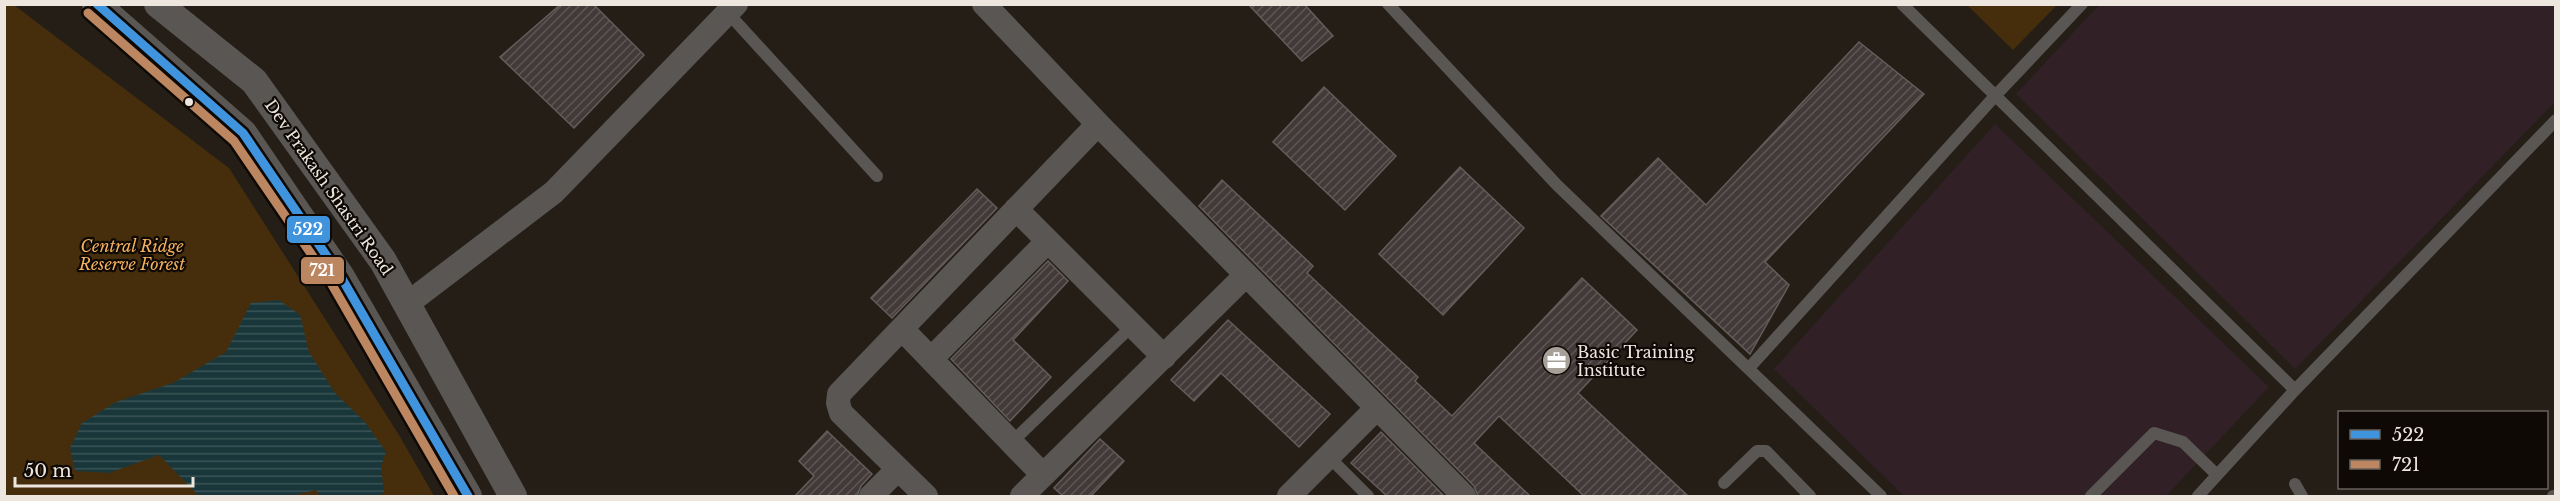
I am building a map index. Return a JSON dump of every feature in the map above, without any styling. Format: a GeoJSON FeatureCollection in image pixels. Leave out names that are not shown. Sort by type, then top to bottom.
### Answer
{"type":"FeatureCollection","features":[{"type":"Feature","properties":{"kind":"street"},"geometry":{"type":"LineString","coordinates":[[96,4],[243,133],[341,277],[468,496]]}},
{"type":"Feature","properties":{"kind":"street","name":"Dev Prakash Shastri Road"},"geometry":{"type":"LineString","coordinates":[[158,4],[254,81],[383,261],[513,496]]}},
{"type":"Feature","properties":{"kind":"street"},"geometry":{"type":"LineString","coordinates":[[984,4],[1098,124],[1464,496]]}},
{"type":"Feature","properties":{"kind":"street"},"geometry":{"type":"LineString","coordinates":[[407,303],[554,192],[732,9]]}},
{"type":"Feature","properties":{"kind":"street"},"geometry":{"type":"LineString","coordinates":[[926,496],[842,412],[838,403],[839,394],[1098,124]]}},
{"type":"Feature","properties":{"kind":"street"},"geometry":{"type":"LineString","coordinates":[[1016,209],[1164,357]]}},
{"type":"Feature","properties":{"kind":"street"},"geometry":{"type":"LineString","coordinates":[[931,359],[1048,241]]}},
{"type":"Feature","properties":{"kind":"street"},"geometry":{"type":"LineString","coordinates":[[1022,496],[1246,275]]}},
{"type":"Feature","properties":{"kind":"street"},"geometry":{"type":"LineString","coordinates":[[902,329],[1042,476]]}},
{"type":"Feature","properties":{"kind":"street"},"geometry":{"type":"LineString","coordinates":[[1289,496],[1377,408]]}},
{"type":"Feature","properties":{"kind":"street"},"geometry":{"type":"LineString","coordinates":[[871,496],[898,469]]}},
{"type":"Feature","properties":{"kind":"lane"},"geometry":{"type":"LineString","coordinates":[[1388,4],[1557,185],[1881,496]]}},
{"type":"Feature","properties":{"kind":"lane"},"geometry":{"type":"LineString","coordinates":[[1902,4],[2295,390]]}},
{"type":"Feature","properties":{"kind":"lane"},"geometry":{"type":"LineString","coordinates":[[1749,368],[1995,96],[2082,4]]}},
{"type":"Feature","properties":{"kind":"lane"},"geometry":{"type":"LineString","coordinates":[[732,9],[877,176]]}},
{"type":"Feature","properties":{"kind":"lane"},"geometry":{"type":"LineString","coordinates":[[2198,496],[2295,390],[2556,120]]}},
{"type":"Feature","properties":{"kind":"lane"},"geometry":{"type":"LineString","coordinates":[[1011,443],[1133,325]]}},
{"type":"Feature","properties":{"kind":"lane"},"geometry":{"type":"LineString","coordinates":[[2091,496],[2154,433],[2183,442],[2217,475]]}},
{"type":"Feature","properties":{"kind":"lane"},"geometry":{"type":"LineString","coordinates":[[1724,483],[1757,451],[1766,451],[1810,496]]}},
{"type":"Feature","properties":{"kind":"lane"},"geometry":{"type":"LineString","coordinates":[[1329,457],[1368,496]]}},
{"type":"Feature","properties":{"kind":"lane"},"geometry":{"type":"LineString","coordinates":[[2295,484],[2302,496]]}},
{"type":"Feature","properties":{"kind":"shaded area"},"geometry":{"type":"Polygon","coordinates":[[[2099,5],[2555,5],[2555,102],[2295,369],[2016,94],[2099,5]]]}},
{"type":"Feature","properties":{"kind":"shaded area"},"geometry":{"type":"Polygon","coordinates":[[[1995,124],[2269,387],[2166,496],[1904,496],[1774,369],[1995,124]]]}},
{"type":"Feature","properties":{"kind":"green space","name":"Central Ridge Reserve Forest"},"geometry":{"type":"Polygon","coordinates":[[[4,5],[14,5],[229,168],[399,435],[434,496],[5,496],[4,5]]]}},
{"type":"Feature","properties":{"kind":"green space"},"geometry":{"type":"Polygon","coordinates":[[[1967,5],[2057,5],[2013,50],[1967,5]]]}},
{"type":"Feature","properties":{"kind":"water"},"geometry":{"type":"Polygon","coordinates":[[[279,300],[300,315],[309,352],[335,393],[365,422],[386,452],[381,467],[384,493],[379,496],[320,496],[316,490],[290,496],[199,496],[159,455],[109,473],[75,471],[70,448],[82,423],[116,402],[173,383],[226,352],[251,303],[279,300]]]}},
{"type":"Feature","properties":{"kind":"building"},"geometry":{"type":"Polygon","coordinates":[[[561,4],[593,4],[644,55],[574,128],[500,57],[561,4]]]}},
{"type":"Feature","properties":{"kind":"building"},"geometry":{"type":"Polygon","coordinates":[[[1248,4],[1304,4],[1333,36],[1302,61],[1248,4]]]}},
{"type":"Feature","properties":{"kind":"building"},"geometry":{"type":"Polygon","coordinates":[[[1859,42],[1924,94],[1765,262],[1789,285],[1750,354],[1601,216],[1658,158],[1706,205],[1859,42]]]}},
{"type":"Feature","properties":{"kind":"building"},"geometry":{"type":"Polygon","coordinates":[[[1324,87],[1396,156],[1345,210],[1273,142],[1324,87]]]}},
{"type":"Feature","properties":{"kind":"building"},"geometry":{"type":"Polygon","coordinates":[[[1460,167],[1524,228],[1443,315],[1379,254],[1460,167]]]}},
{"type":"Feature","properties":{"kind":"building"},"geometry":{"type":"Polygon","coordinates":[[[1222,180],[1313,266],[1307,273],[1418,377],[1415,381],[1452,416],[1582,278],[1637,330],[1578,393],[1688,496],[1584,496],[1499,416],[1474,443],[1530,496],[1478,496],[1474,486],[1199,206],[1222,180]]]}},
{"type":"Feature","properties":{"kind":"building"},"geometry":{"type":"Polygon","coordinates":[[[977,189],[997,208],[892,318],[871,298],[977,189]]]}},
{"type":"Feature","properties":{"kind":"building"},"geometry":{"type":"Polygon","coordinates":[[[1048,261],[1068,281],[1013,340],[1051,377],[1010,421],[951,359],[1048,261]]]}},
{"type":"Feature","properties":{"kind":"building"},"geometry":{"type":"Polygon","coordinates":[[[1228,320],[1330,414],[1299,447],[1221,373],[1194,401],[1171,380],[1228,320]]]}},
{"type":"Feature","properties":{"kind":"building"},"geometry":{"type":"Polygon","coordinates":[[[827,431],[872,474],[861,486],[857,496],[795,496],[814,476],[799,461],[827,431]]]}},
{"type":"Feature","properties":{"kind":"building"},"geometry":{"type":"Polygon","coordinates":[[[1381,432],[1444,496],[1387,496],[1351,463],[1381,432]]]}},
{"type":"Feature","properties":{"kind":"building"},"geometry":{"type":"Polygon","coordinates":[[[1100,439],[1124,461],[1091,496],[1063,496],[1054,488],[1100,439]]]}},
{"type":"Feature","properties":{"kind":"transit line","name":"522"},"geometry":{"type":"LineString","coordinates":[[97,4],[243,133],[341,277],[468,496]]}},
{"type":"Feature","properties":{"kind":"transit line","name":"721"},"geometry":{"type":"LineString","coordinates":[[88,13],[234,141],[331,283],[454,496]]}},
{"type":"Feature","properties":{"kind":"place","name":"Basic Training Institute"},"geometry":{"type":"Point","coordinates":[1556,361]}}]}
